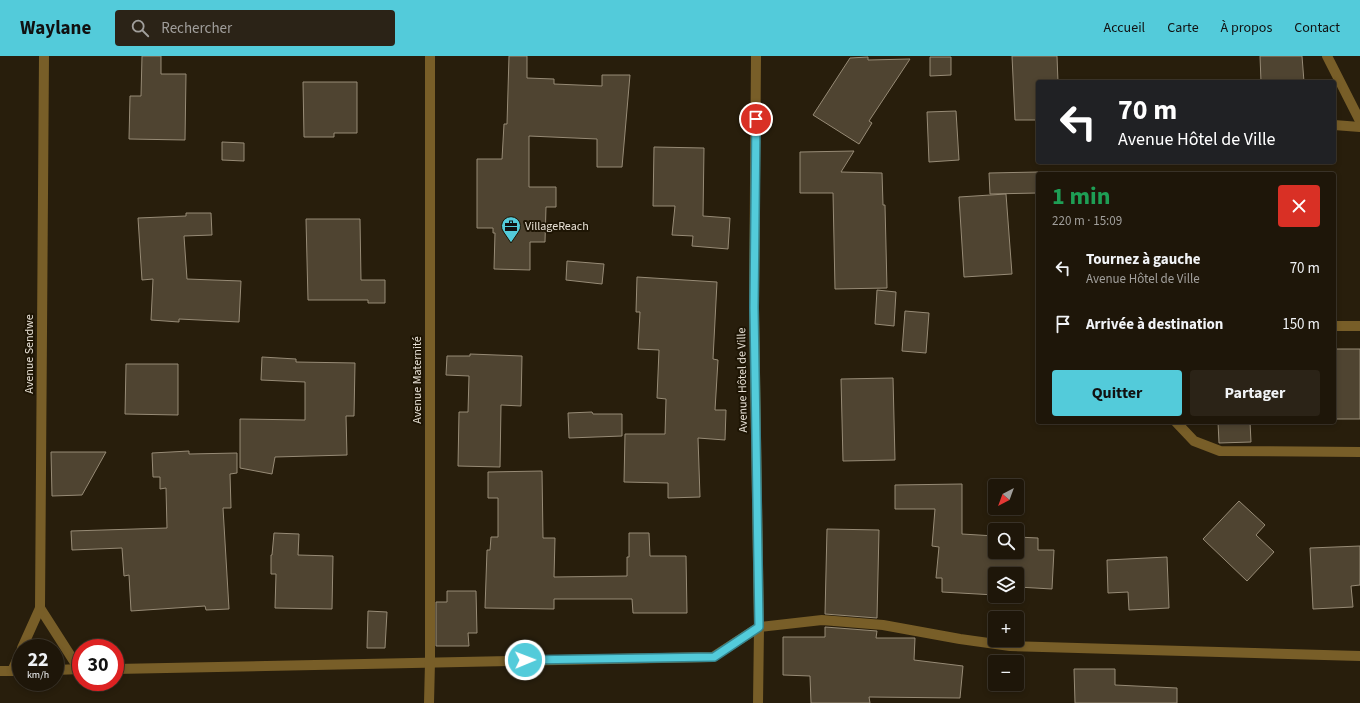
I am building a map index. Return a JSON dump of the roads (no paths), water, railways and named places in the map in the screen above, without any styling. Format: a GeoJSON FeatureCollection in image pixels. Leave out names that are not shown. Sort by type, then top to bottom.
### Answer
{"type":"FeatureCollection","features":[{"type":"Feature","properties":{"kind":"street","name":"Avenue Sendwe"},"geometry":{"type":"LineString","coordinates":[[26,639],[40,608],[44,56]]}},
{"type":"Feature","properties":{"kind":"street","name":"Avenue Maternité"},"geometry":{"type":"LineString","coordinates":[[429,703],[430,56]]}},
{"type":"Feature","properties":{"kind":"street","name":"Avenue Hôtel de Ville"},"geometry":{"type":"LineString","coordinates":[[756,56],[754,308],[759,627],[758,703]]}},
{"type":"Feature","properties":{"kind":"street"},"geometry":{"type":"LineString","coordinates":[[1327,56],[1360,121]]}},
{"type":"Feature","properties":{"kind":"street"},"geometry":{"type":"LineString","coordinates":[[1336,125],[1360,127]]}},
{"type":"Feature","properties":{"kind":"street"},"geometry":{"type":"LineString","coordinates":[[1336,326],[1360,326]]}},
{"type":"Feature","properties":{"kind":"street"},"geometry":{"type":"LineString","coordinates":[[1178,424],[1194,441],[1220,451],[1360,452]]}},
{"type":"Feature","properties":{"kind":"street"},"geometry":{"type":"LineString","coordinates":[[40,608],[72,657]]}},
{"type":"Feature","properties":{"kind":"street"},"geometry":{"type":"LineString","coordinates":[[124,669],[714,657],[759,627],[822,620],[882,625],[1010,646],[1360,656]]}},
{"type":"Feature","properties":{"kind":"street"},"geometry":{"type":"LineString","coordinates":[[0,671],[12,671]]}},
{"type":"Feature","properties":{"kind":"place","name":"VillageReach"},"geometry":{"type":"Point","coordinates":[511,243]}}]}
